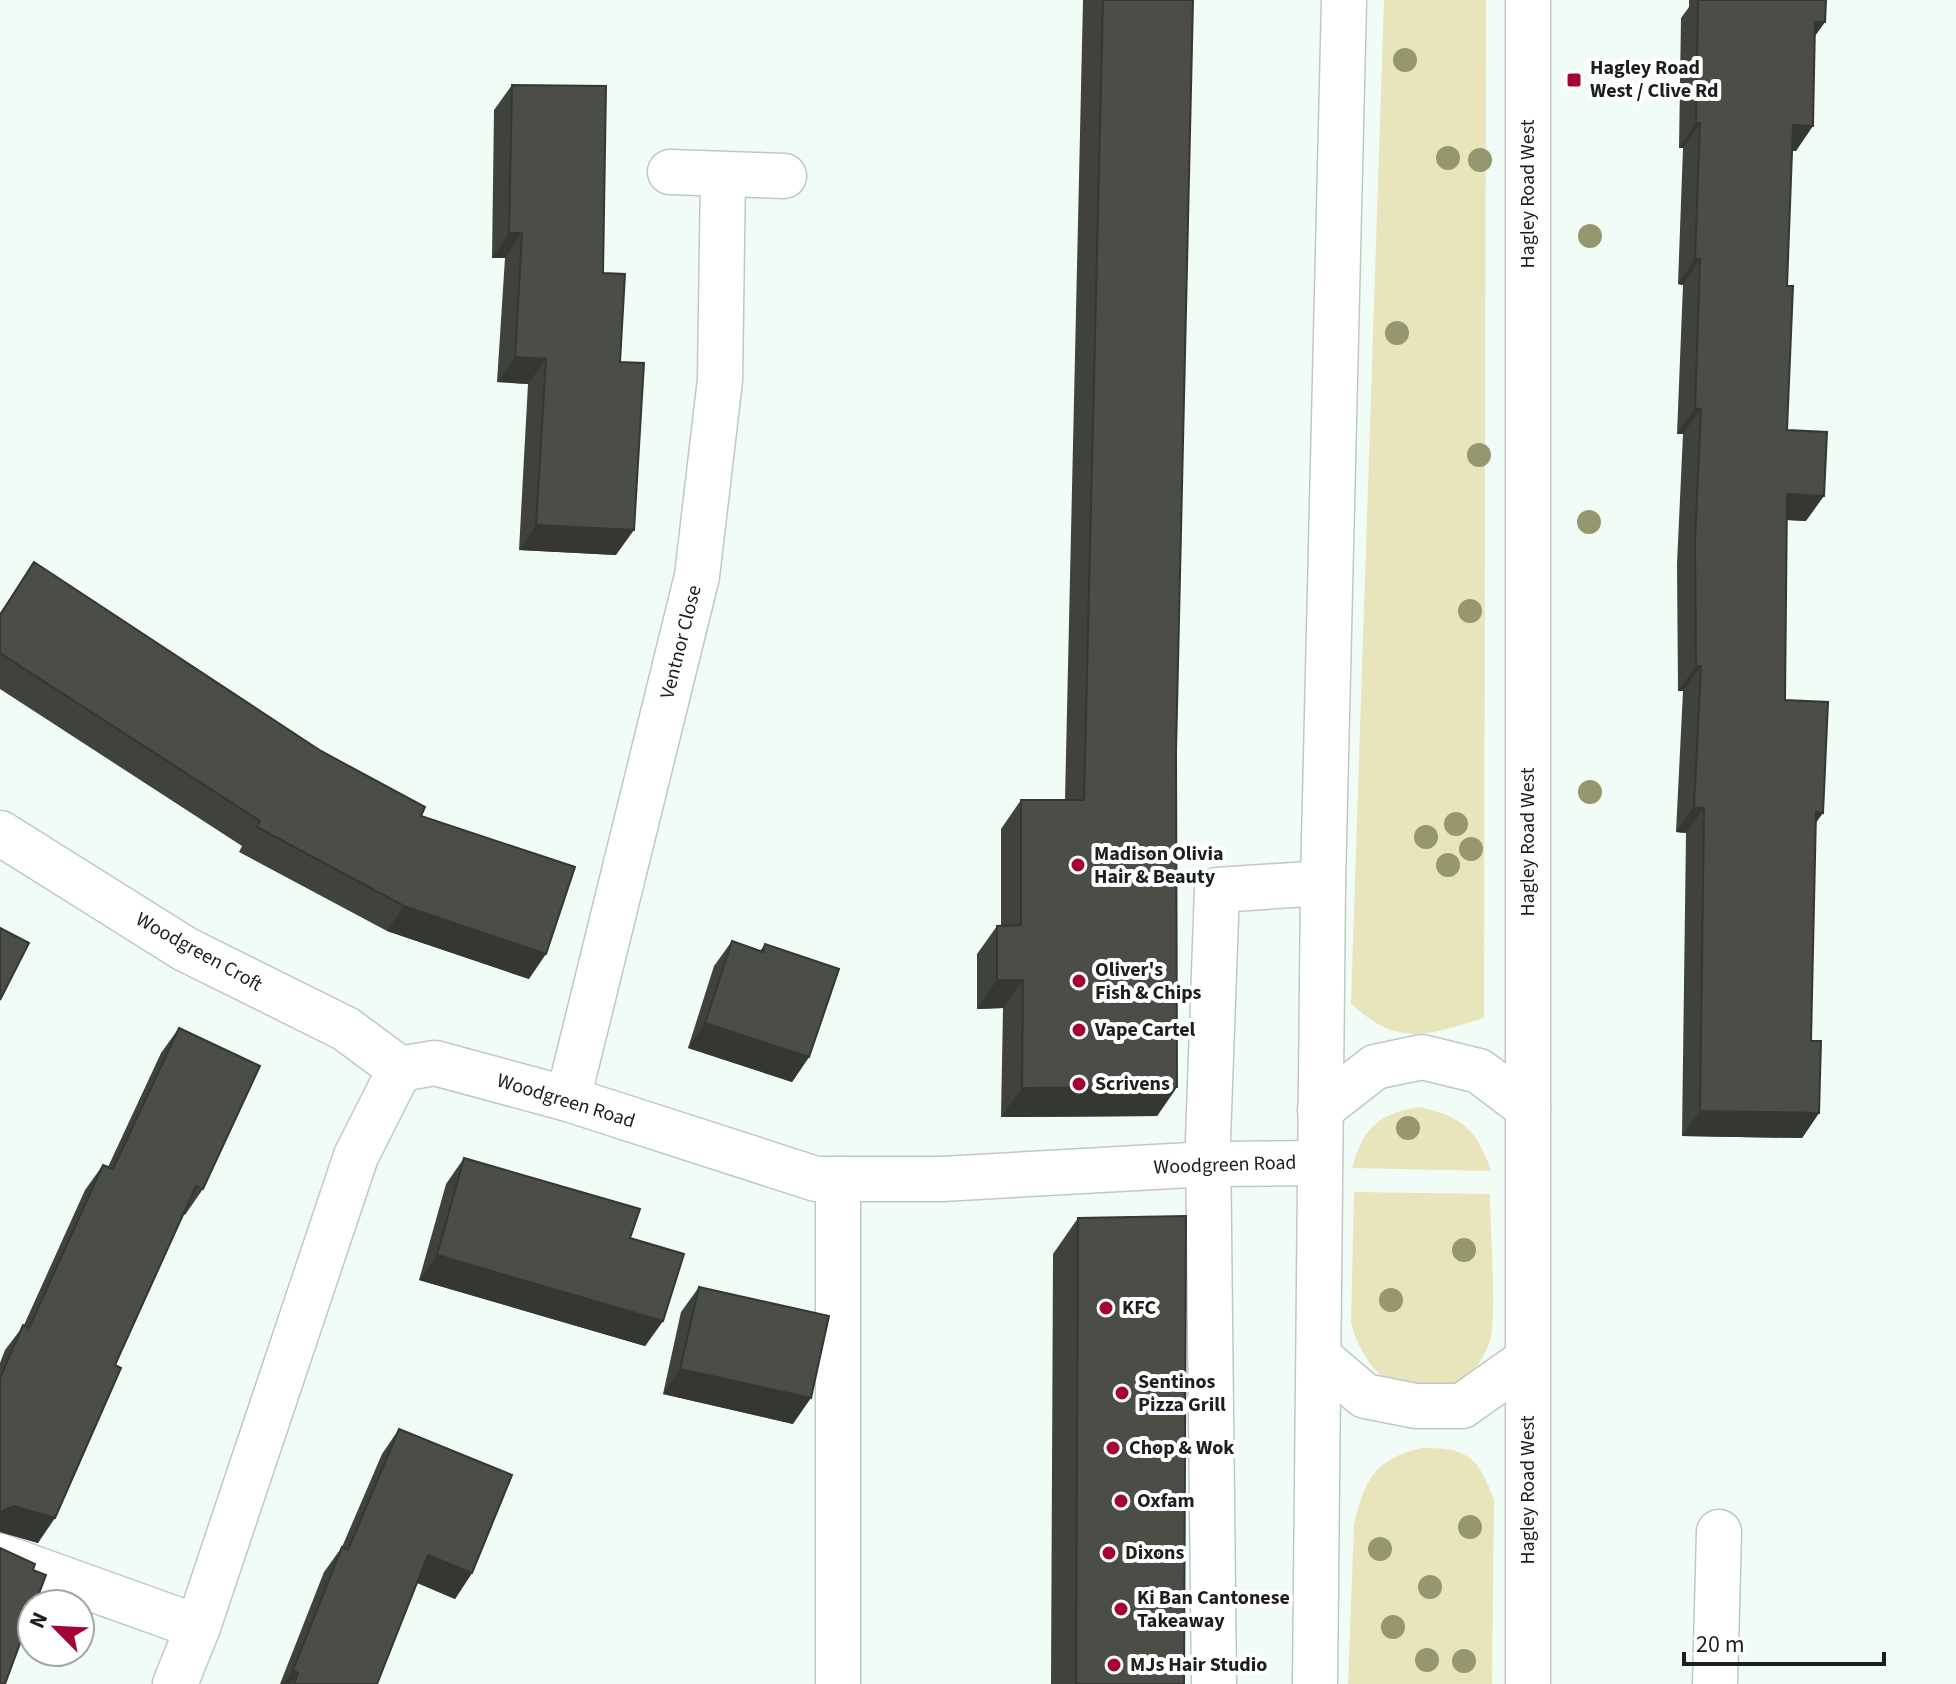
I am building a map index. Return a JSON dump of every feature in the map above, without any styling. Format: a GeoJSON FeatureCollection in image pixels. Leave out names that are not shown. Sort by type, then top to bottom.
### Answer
{"type":"FeatureCollection","features":[{"type":"Feature","properties":{"kind":"main road"},"geometry":{"type":"LineString","coordinates":[[1315,1684],[1323,883],[1344,0]]}},
{"type":"Feature","properties":{"kind":"main road","name":"Hagley Road West"},"geometry":{"type":"LineString","coordinates":[[1528,0],[1528,1684]]}},
{"type":"Feature","properties":{"kind":"main road"},"geometry":{"type":"LineString","coordinates":[[670,172],[784,176]]}},
{"type":"Feature","properties":{"kind":"main road","name":"Ventnor Close"},"geometry":{"type":"LineString","coordinates":[[568,1099],[697,576],[720,380],[723,174]]}},
{"type":"Feature","properties":{"kind":"main road","name":"Woodgreen Croft"},"geometry":{"type":"LineString","coordinates":[[0,833],[185,949],[346,1029],[400,1069]]}},
{"type":"Feature","properties":{"kind":"main road"},"geometry":{"type":"LineString","coordinates":[[1214,1684],[1208,1164],[1217,890],[1323,883]]}},
{"type":"Feature","properties":{"kind":"main road"},"geometry":{"type":"LineString","coordinates":[[1320,1110],[1375,1067],[1422,1057],[1479,1071],[1528,1108]]}},
{"type":"Feature","properties":{"kind":"main road","name":"Woodgreen Road"},"geometry":{"type":"LineString","coordinates":[[400,1069],[435,1063],[568,1099],[816,1179],[942,1179],[1208,1164],[1320,1163]]}},
{"type":"Feature","properties":{"kind":"main road"},"geometry":{"type":"LineString","coordinates":[[175,1684],[198,1627],[356,1156],[400,1069]]}},
{"type":"Feature","properties":{"kind":"main road"},"geometry":{"type":"LineString","coordinates":[[838,1179],[838,1684]]}},
{"type":"Feature","properties":{"kind":"main road"},"geometry":{"type":"LineString","coordinates":[[1319,1357],[1365,1396],[1416,1406],[1462,1406],[1527,1360]]}},
{"type":"Feature","properties":{"kind":"main road"},"geometry":{"type":"LineString","coordinates":[[1715,1684],[1719,1532]]}},
{"type":"Feature","properties":{"kind":"main road"},"geometry":{"type":"LineString","coordinates":[[0,1556],[198,1627]]}},
{"type":"Feature","properties":{"kind":"shaded area"},"geometry":{"type":"Polygon","coordinates":[[[1384,0],[1486,0],[1484,1018],[1414,1034],[1383,1027],[1351,1003],[1384,0]]]}},
{"type":"Feature","properties":{"kind":"shaded area"},"geometry":{"type":"Polygon","coordinates":[[[1419,1107],[1446,1115],[1466,1127],[1480,1145],[1491,1171],[1352,1168],[1361,1143],[1374,1125],[1393,1114],[1419,1107]]]}},
{"type":"Feature","properties":{"kind":"shaded area"},"geometry":{"type":"Polygon","coordinates":[[[1354,1192],[1490,1194],[1492,1330],[1490,1341],[1476,1368],[1457,1385],[1437,1393],[1415,1393],[1394,1385],[1376,1370],[1361,1349],[1351,1322],[1354,1192]]]}},
{"type":"Feature","properties":{"kind":"shaded area"},"geometry":{"type":"Polygon","coordinates":[[[1421,1448],[1450,1450],[1469,1458],[1482,1474],[1494,1500],[1492,1684],[1348,1684],[1354,1525],[1362,1496],[1382,1465],[1421,1448]]]}},
{"type":"Feature","properties":{"kind":"building"},"geometry":{"type":"Polygon","coordinates":[[[1103,0],[1193,0],[1176,752],[1177,1087],[1022,1088],[1023,980],[997,980],[997,926],[1021,925],[1021,800],[1084,800],[1103,0]]]}},
{"type":"Feature","properties":{"kind":"building"},"geometry":{"type":"Polygon","coordinates":[[[1698,0],[1826,0],[1825,22],[1815,22],[1813,126],[1793,125],[1787,286],[1793,286],[1787,430],[1827,432],[1824,496],[1787,494],[1785,700],[1828,702],[1823,813],[1816,812],[1811,1041],[1821,1041],[1819,1113],[1700,1111],[1704,808],[1694,807],[1701,666],[1696,666],[1695,539],[1701,409],[1695,408],[1700,259],[1695,259],[1700,123],[1696,123],[1698,0]]]}},
{"type":"Feature","properties":{"kind":"building"},"geometry":{"type":"Polygon","coordinates":[[[512,85],[606,86],[603,273],[625,274],[620,362],[644,363],[634,530],[536,525],[546,359],[515,357],[522,233],[509,233],[512,85]]]}},
{"type":"Feature","properties":{"kind":"building"},"geometry":{"type":"Polygon","coordinates":[[[34,562],[321,751],[425,807],[421,816],[575,867],[546,954],[404,906],[257,827],[260,821],[0,653],[0,615],[34,562]]]}},
{"type":"Feature","properties":{"kind":"building"},"geometry":{"type":"Polygon","coordinates":[[[0,928],[29,943],[0,1000],[0,928]]]}},
{"type":"Feature","properties":{"kind":"building"},"geometry":{"type":"Polygon","coordinates":[[[732,941],[763,952],[765,944],[839,969],[809,1057],[705,1023],[732,941]]]}},
{"type":"Feature","properties":{"kind":"building"},"geometry":{"type":"Polygon","coordinates":[[[179,1028],[260,1066],[203,1189],[196,1186],[115,1365],[121,1368],[55,1518],[14,1506],[0,1514],[0,1378],[23,1325],[29,1328],[103,1165],[113,1169],[179,1028]]]}},
{"type":"Feature","properties":{"kind":"building"},"geometry":{"type":"Polygon","coordinates":[[[464,1158],[640,1209],[630,1238],[684,1254],[663,1321],[437,1255],[464,1158]]]}},
{"type":"Feature","properties":{"kind":"building"},"geometry":{"type":"Polygon","coordinates":[[[1186,1216],[1184,1684],[1076,1684],[1078,1218],[1186,1216]]]}},
{"type":"Feature","properties":{"kind":"building"},"geometry":{"type":"Polygon","coordinates":[[[699,1287],[829,1316],[811,1398],[680,1369],[699,1287]]]}},
{"type":"Feature","properties":{"kind":"building"},"geometry":{"type":"Polygon","coordinates":[[[399,1429],[512,1475],[472,1573],[428,1555],[377,1684],[294,1684],[298,1673],[293,1670],[342,1547],[348,1550],[399,1429]]]}},
{"type":"Feature","properties":{"kind":"building"},"geometry":{"type":"Polygon","coordinates":[[[0,1548],[35,1564],[33,1570],[46,1575],[41,1588],[16,1588],[16,1654],[5,1684],[0,1684],[0,1548]]]}},
{"type":"Feature","properties":{"kind":"place","name":"Hagley Road West / Clive Rd"},"geometry":{"type":"Point","coordinates":[1574,80]}},
{"type":"Feature","properties":{"kind":"place","name":"Madison Olivia Hair & Beauty"},"geometry":{"type":"Point","coordinates":[1078,865]}},
{"type":"Feature","properties":{"kind":"place","name":"Oliver's Fish & Chips"},"geometry":{"type":"Point","coordinates":[1079,981]}},
{"type":"Feature","properties":{"kind":"place","name":"Vape Cartel"},"geometry":{"type":"Point","coordinates":[1079,1030]}},
{"type":"Feature","properties":{"kind":"place","name":"Scrivens"},"geometry":{"type":"Point","coordinates":[1079,1084]}},
{"type":"Feature","properties":{"kind":"place","name":"KFC"},"geometry":{"type":"Point","coordinates":[1106,1308]}},
{"type":"Feature","properties":{"kind":"place","name":"Sentinos Pizza Grill"},"geometry":{"type":"Point","coordinates":[1122,1393]}},
{"type":"Feature","properties":{"kind":"place","name":"Chop & Wok"},"geometry":{"type":"Point","coordinates":[1113,1448]}},
{"type":"Feature","properties":{"kind":"place","name":"Oxfam"},"geometry":{"type":"Point","coordinates":[1121,1501]}},
{"type":"Feature","properties":{"kind":"place","name":"Dixons"},"geometry":{"type":"Point","coordinates":[1109,1553]}},
{"type":"Feature","properties":{"kind":"place","name":"Ki Ban Cantonese Takeaway"},"geometry":{"type":"Point","coordinates":[1121,1609]}},
{"type":"Feature","properties":{"kind":"place","name":"MJs Hair Studio"},"geometry":{"type":"Point","coordinates":[1114,1665]}}]}
